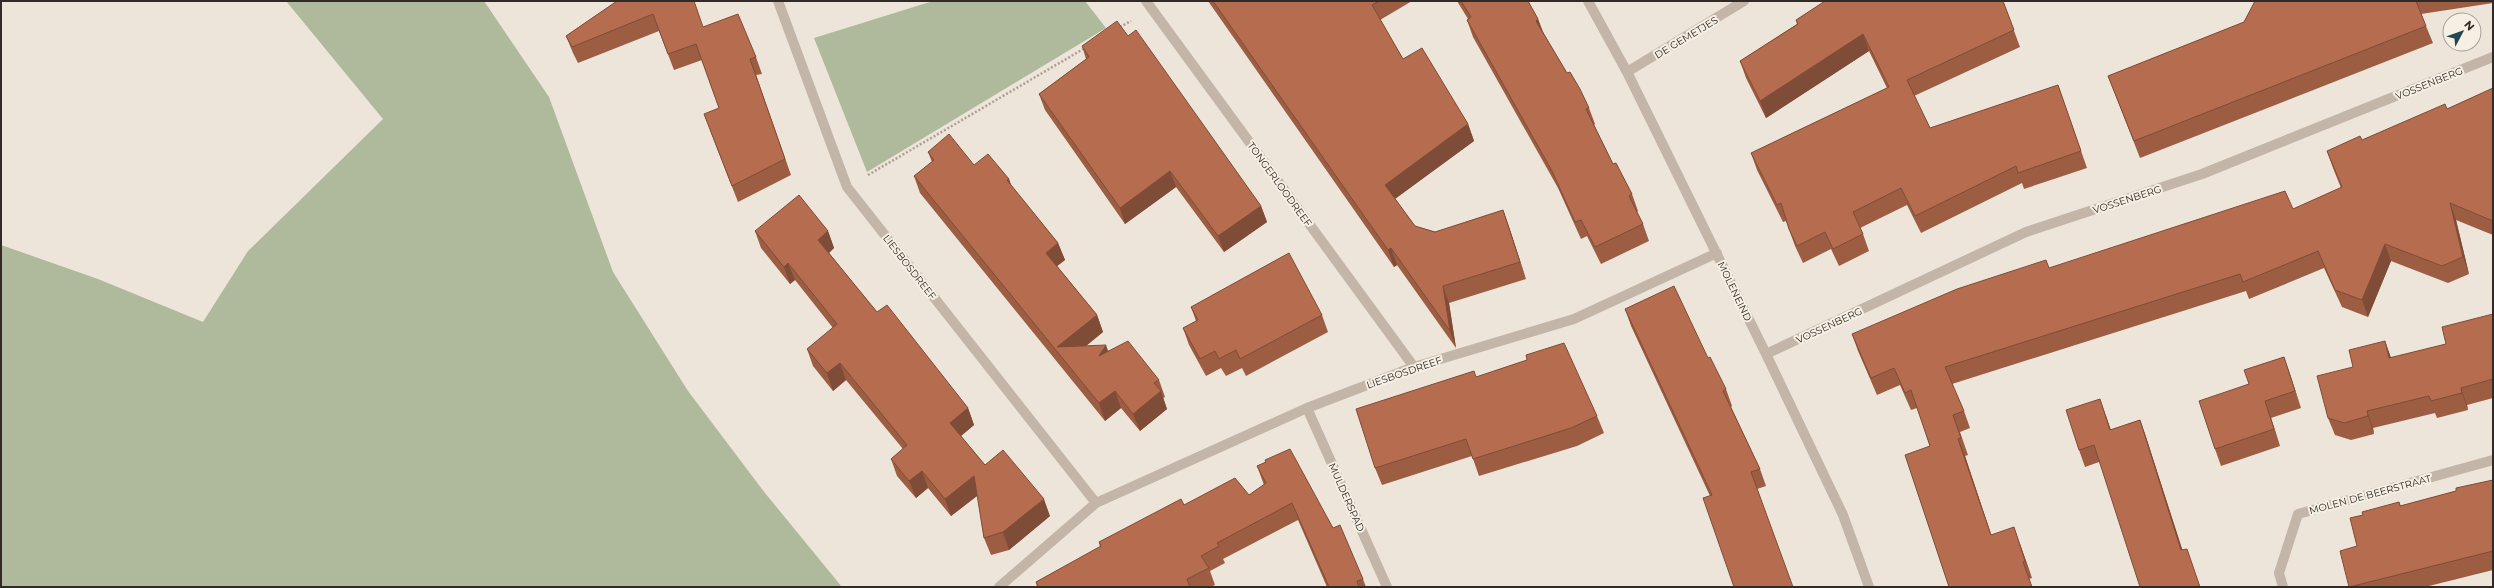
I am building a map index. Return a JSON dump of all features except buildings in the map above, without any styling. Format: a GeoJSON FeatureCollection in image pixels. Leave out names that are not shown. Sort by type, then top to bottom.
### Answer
{"type":"FeatureCollection","features":[{"type":"Feature","properties":{"kind":"street","name":"LIESBOSDREEF"},"geometry":{"type":"LineString","coordinates":[[778,1],[847,187],[1096,503]]}},
{"type":"Feature","properties":{"kind":"street","name":"MOLENEIND"},"geometry":{"type":"LineString","coordinates":[[1588,1],[1627,72],[1766,354],[1843,515],[1869,587]]}},
{"type":"Feature","properties":{"kind":"street","name":"DE GEMETJES"},"geometry":{"type":"LineString","coordinates":[[1627,72],[1744,1]]}},
{"type":"Feature","properties":{"kind":"street","name":"TONGERLOODREEF"},"geometry":{"type":"LineString","coordinates":[[1148,5],[1414,368]]}},
{"type":"Feature","properties":{"kind":"street","name":"VOSSENBERG"},"geometry":{"type":"LineString","coordinates":[[1766,354],[2026,232],[2202,174],[2493,57]]}},
{"type":"Feature","properties":{"kind":"street","name":"LIESBOSDREEF"},"geometry":{"type":"LineString","coordinates":[[999,587],[1096,503],[1307,408],[1414,368],[1574,319],[1717,253]]}},
{"type":"Feature","properties":{"kind":"street","name":"MULDERSPAD"},"geometry":{"type":"LineString","coordinates":[[1307,408],[1387,587]]}},
{"type":"Feature","properties":{"kind":"street","name":"MOLEN DE BEERSTRAAT"},"geometry":{"type":"LineString","coordinates":[[2283,587],[2279,572],[2298,514],[2493,460]]}},
{"type":"Feature","properties":{"kind":"path"},"geometry":{"type":"LineString","coordinates":[[1118,29],[1148,5]]}},
{"type":"Feature","properties":{"kind":"path"},"geometry":{"type":"LineString","coordinates":[[847,187],[1090,45]]}},
{"type":"Feature","properties":{"kind":"green space"},"geometry":{"type":"Polygon","coordinates":[[[286,1],[484,1],[549,97],[613,272],[688,391],[765,493],[842,587],[1,587],[1,245],[98,279],[203,322],[248,251],[383,119],[286,1]]]}},
{"type":"Feature","properties":{"kind":"green space"},"geometry":{"type":"Polygon","coordinates":[[[933,1],[1085,1],[1106,28],[867,172],[814,38],[933,1]]]}}]}
